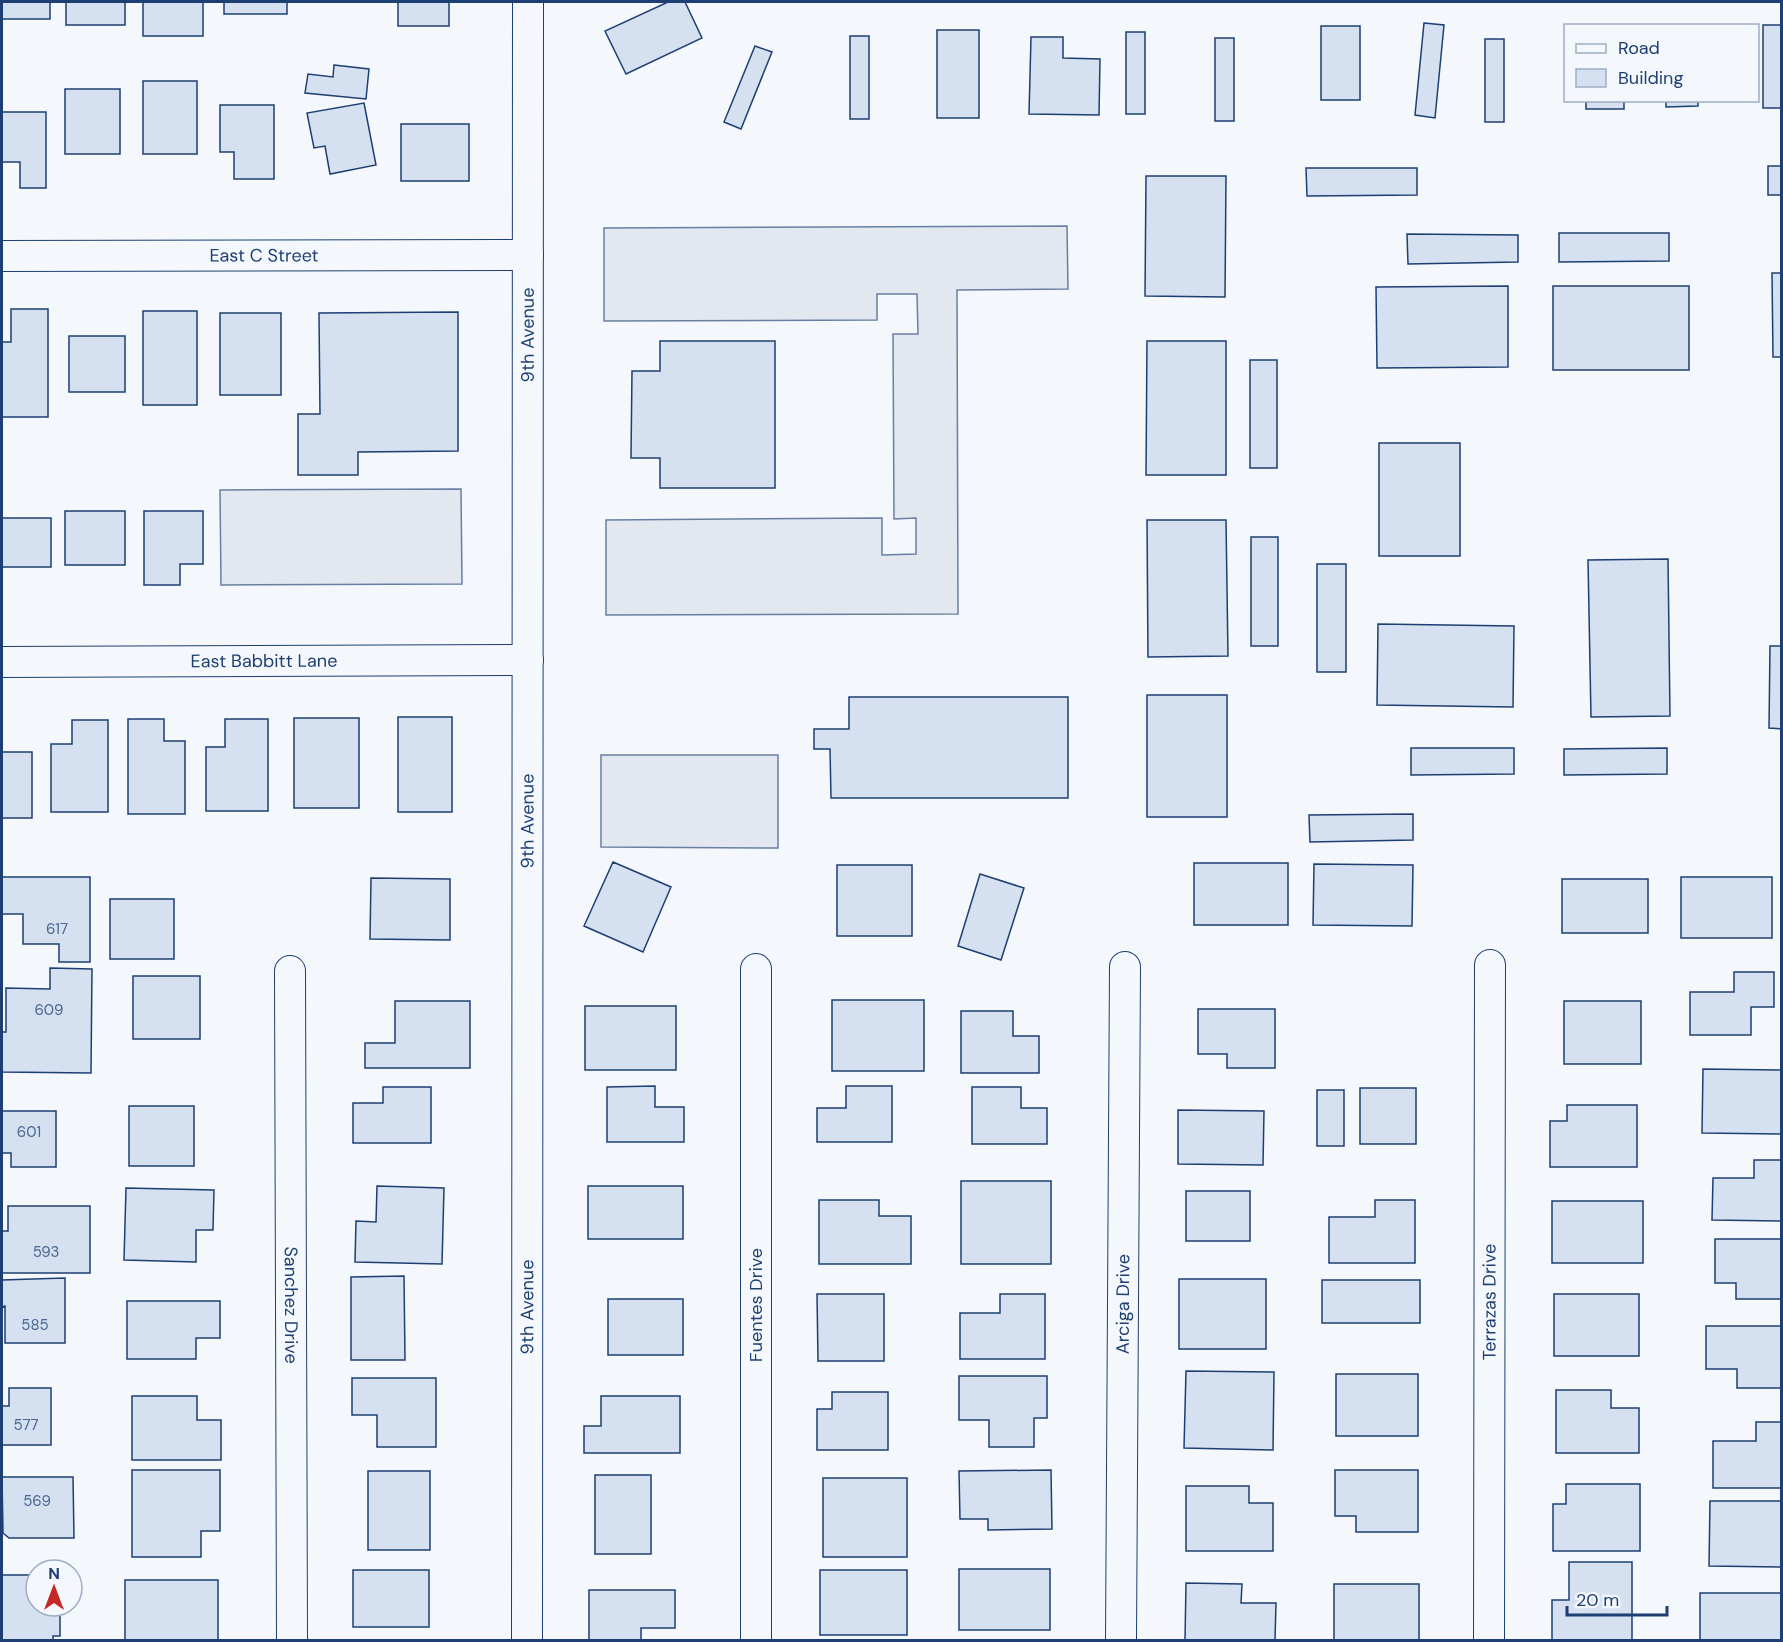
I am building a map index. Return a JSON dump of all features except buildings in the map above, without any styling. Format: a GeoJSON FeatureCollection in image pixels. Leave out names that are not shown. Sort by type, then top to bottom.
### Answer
{"type":"FeatureCollection","features":[{"type":"Feature","properties":{"kind":"street","name":"9th Avenue"},"geometry":{"type":"LineString","coordinates":[[527,1641],[528,2]]}},
{"type":"Feature","properties":{"kind":"street","name":"East C Street"},"geometry":{"type":"LineString","coordinates":[[2,256],[528,255]]}},
{"type":"Feature","properties":{"kind":"street","name":"East Babbitt Lane"},"geometry":{"type":"LineString","coordinates":[[2,662],[528,660]]}},
{"type":"Feature","properties":{"kind":"street","name":"Terrazas Drive"},"geometry":{"type":"LineString","coordinates":[[1489,1641],[1490,965]]}},
{"type":"Feature","properties":{"kind":"street","name":"Arciga Drive"},"geometry":{"type":"LineString","coordinates":[[1121,1641],[1125,967]]}},
{"type":"Feature","properties":{"kind":"street","name":"Fuentes Drive"},"geometry":{"type":"LineString","coordinates":[[756,969],[756,1641]]}},
{"type":"Feature","properties":{"kind":"street","name":"Sanchez Drive"},"geometry":{"type":"LineString","coordinates":[[290,971],[292,1641]]}},
{"type":"Feature","properties":{"kind":"shaded area"},"geometry":{"type":"Polygon","coordinates":[[[1067,226],[1068,289],[957,290],[958,614],[606,615],[606,520],[882,518],[882,555],[916,554],[916,518],[894,519],[893,334],[918,334],[917,294],[877,294],[877,320],[604,321],[604,228],[1067,226]]]}},
{"type":"Feature","properties":{"kind":"shaded area"},"geometry":{"type":"Polygon","coordinates":[[[461,489],[462,584],[221,585],[220,490],[461,489]]]}},
{"type":"Feature","properties":{"kind":"shaded area"},"geometry":{"type":"Polygon","coordinates":[[[601,755],[778,755],[778,848],[601,847],[601,755]]]}}]}
